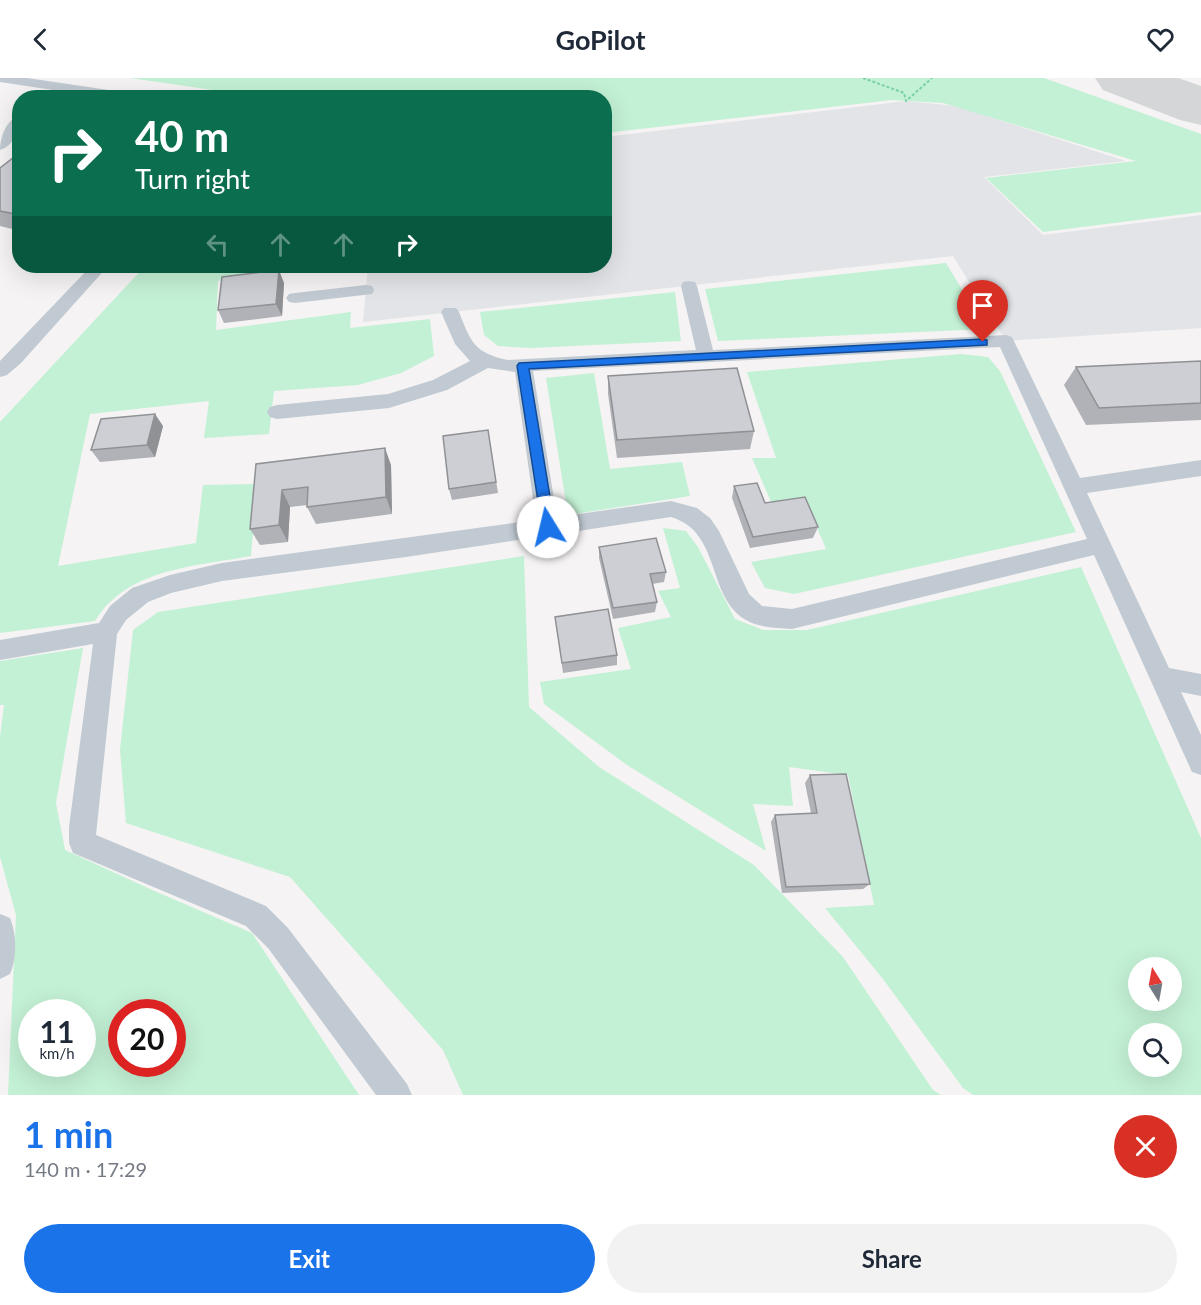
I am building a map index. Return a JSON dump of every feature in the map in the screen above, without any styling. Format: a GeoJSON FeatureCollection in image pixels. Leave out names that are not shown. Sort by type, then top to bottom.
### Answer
{"type":"FeatureCollection","features":[{"type":"Feature","properties":{"kind":"lane"},"geometry":{"type":"LineString","coordinates":[[0,78],[83,90]]}},
{"type":"Feature","properties":{"kind":"lane"},"geometry":{"type":"LineString","coordinates":[[46,90],[50,85]]}},
{"type":"Feature","properties":{"kind":"lane"},"geometry":{"type":"LineString","coordinates":[[0,146],[12,131]]}},
{"type":"Feature","properties":{"kind":"lane"},"geometry":{"type":"LineString","coordinates":[[0,371],[15,359],[94,273]]}},
{"type":"Feature","properties":{"kind":"lane"},"geometry":{"type":"LineString","coordinates":[[689,286],[706,356]]}},
{"type":"Feature","properties":{"kind":"lane"},"geometry":{"type":"LineString","coordinates":[[296,298],[366,290]]}},
{"type":"Feature","properties":{"kind":"lane"},"geometry":{"type":"LineString","coordinates":[[450,312],[466,350],[484,362],[508,366],[1006,341],[1201,763]]}},
{"type":"Feature","properties":{"kind":"lane"},"geometry":{"type":"LineString","coordinates":[[278,412],[389,401],[440,386],[484,362]]}},
{"type":"Feature","properties":{"kind":"lane"},"geometry":{"type":"LineString","coordinates":[[523,366],[548,527]]}},
{"type":"Feature","properties":{"kind":"lane"},"geometry":{"type":"LineString","coordinates":[[1074,488],[1201,468]]}},
{"type":"Feature","properties":{"kind":"lane"},"geometry":{"type":"LineString","coordinates":[[396,1095],[279,938],[256,916],[83,843],[82,827],[106,632],[118,613],[140,595],[170,584],[211,574],[671,509],[687,511],[709,532],[739,598],[753,613],[792,620],[1100,545]]}},
{"type":"Feature","properties":{"kind":"lane"},"geometry":{"type":"LineString","coordinates":[[0,650],[106,632]]}},
{"type":"Feature","properties":{"kind":"lane"},"geometry":{"type":"LineString","coordinates":[[1161,677],[1201,686]]}},
{"type":"Feature","properties":{"kind":"lane"},"geometry":{"type":"LineString","coordinates":[[0,928],[0,964]]}},
{"type":"Feature","properties":{"kind":"path"},"geometry":{"type":"LineString","coordinates":[[862,78],[904,93],[906,101],[932,78]]}},
{"type":"Feature","properties":{"kind":"shaded area"},"geometry":{"type":"Polygon","coordinates":[[[906,101],[956,106],[1126,161],[984,177],[1043,235],[1201,215],[1201,328],[1006,341],[953,256],[363,322],[367,273],[612,273],[612,136],[906,101]]]}},
{"type":"Feature","properties":{"kind":"green space"},"geometry":{"type":"Polygon","coordinates":[[[130,78],[1044,78],[1201,134],[1201,212],[1043,232],[986,178],[1136,161],[943,103],[892,100],[612,132],[612,90],[213,90],[130,78]]]}},
{"type":"Feature","properties":{"kind":"green space"},"geometry":{"type":"Polygon","coordinates":[[[946,263],[986,329],[718,341],[705,289],[946,263]]]}},
{"type":"Feature","properties":{"kind":"green space"},"geometry":{"type":"Polygon","coordinates":[[[138,273],[246,273],[246,277],[218,281],[216,330],[351,312],[350,328],[430,319],[434,356],[401,373],[358,385],[274,391],[269,434],[204,438],[209,401],[90,414],[58,566],[196,543],[203,485],[257,484],[251,556],[176,569],[140,582],[109,603],[95,621],[0,633],[0,422],[138,273]]]}},
{"type":"Feature","properties":{"kind":"green space"},"geometry":{"type":"Polygon","coordinates":[[[675,292],[681,341],[530,348],[498,346],[484,335],[480,312],[675,292]]]}},
{"type":"Feature","properties":{"kind":"green space"},"geometry":{"type":"Polygon","coordinates":[[[961,354],[988,357],[1000,371],[1076,532],[794,594],[765,588],[751,562],[826,549],[805,499],[771,502],[752,458],[776,458],[747,372],[961,354]]]}},
{"type":"Feature","properties":{"kind":"green space"},"geometry":{"type":"Polygon","coordinates":[[[594,373],[610,469],[682,462],[690,496],[568,515],[546,378],[594,373]]]}},
{"type":"Feature","properties":{"kind":"green space"},"geometry":{"type":"Polygon","coordinates":[[[663,528],[686,531],[698,547],[735,619],[763,630],[807,630],[1081,567],[1201,838],[1201,1095],[973,1095],[963,1088],[883,979],[825,908],[874,905],[848,775],[789,767],[793,806],[753,804],[766,851],[627,765],[544,704],[540,682],[631,669],[618,628],[671,617],[658,591],[680,588],[663,528]]]}},
{"type":"Feature","properties":{"kind":"green space"},"geometry":{"type":"Polygon","coordinates":[[[524,556],[529,707],[599,767],[754,865],[843,957],[933,1090],[941,1095],[463,1095],[443,1050],[290,877],[126,823],[120,750],[133,630],[158,612],[524,556]]]}},
{"type":"Feature","properties":{"kind":"green space"},"geometry":{"type":"Polygon","coordinates":[[[83,648],[56,803],[65,850],[252,933],[359,1095],[8,1095],[16,915],[0,857],[0,737],[4,705],[0,705],[0,661],[83,648]]]}},
{"type":"Feature","properties":{"kind":"building"},"geometry":{"type":"Polygon","coordinates":[[[12,159],[12,213],[0,211],[0,168],[12,159]]]}},
{"type":"Feature","properties":{"kind":"building"},"geometry":{"type":"Polygon","coordinates":[[[279,273],[276,304],[218,310],[222,277],[279,273]]]}},
{"type":"Feature","properties":{"kind":"building"},"geometry":{"type":"Polygon","coordinates":[[[1201,361],[1201,403],[1099,408],[1076,367],[1201,361]]]}},
{"type":"Feature","properties":{"kind":"building"},"geometry":{"type":"Polygon","coordinates":[[[737,368],[754,431],[617,440],[608,376],[737,368]]]}},
{"type":"Feature","properties":{"kind":"building"},"geometry":{"type":"Polygon","coordinates":[[[155,414],[147,445],[91,450],[101,419],[155,414]]]}},
{"type":"Feature","properties":{"kind":"building"},"geometry":{"type":"Polygon","coordinates":[[[488,430],[496,482],[449,489],[443,436],[488,430]]]}},
{"type":"Feature","properties":{"kind":"building"},"geometry":{"type":"Polygon","coordinates":[[[385,448],[386,497],[307,507],[308,487],[282,490],[279,525],[250,529],[256,464],[385,448]]]}},
{"type":"Feature","properties":{"kind":"building"},"geometry":{"type":"Polygon","coordinates":[[[757,483],[765,503],[805,497],[818,527],[753,537],[734,486],[757,483]]]}},
{"type":"Feature","properties":{"kind":"building"},"geometry":{"type":"Polygon","coordinates":[[[656,538],[666,572],[650,574],[657,602],[613,608],[599,547],[656,538]]]}},
{"type":"Feature","properties":{"kind":"building"},"geometry":{"type":"Polygon","coordinates":[[[608,609],[617,655],[562,663],[555,617],[608,609]]]}},
{"type":"Feature","properties":{"kind":"building"},"geometry":{"type":"Polygon","coordinates":[[[846,774],[870,884],[786,887],[775,815],[817,813],[810,775],[846,774]]]}},
{"type":"Feature","properties":{"kind":"taxiway"},"geometry":{"type":"LineString","coordinates":[[1124,78],[1201,107]]}},
{"type":"Feature","properties":{"kind":"route"},"geometry":{"type":"LineString","coordinates":[[548,527],[523,366],[983,342]]}}]}
